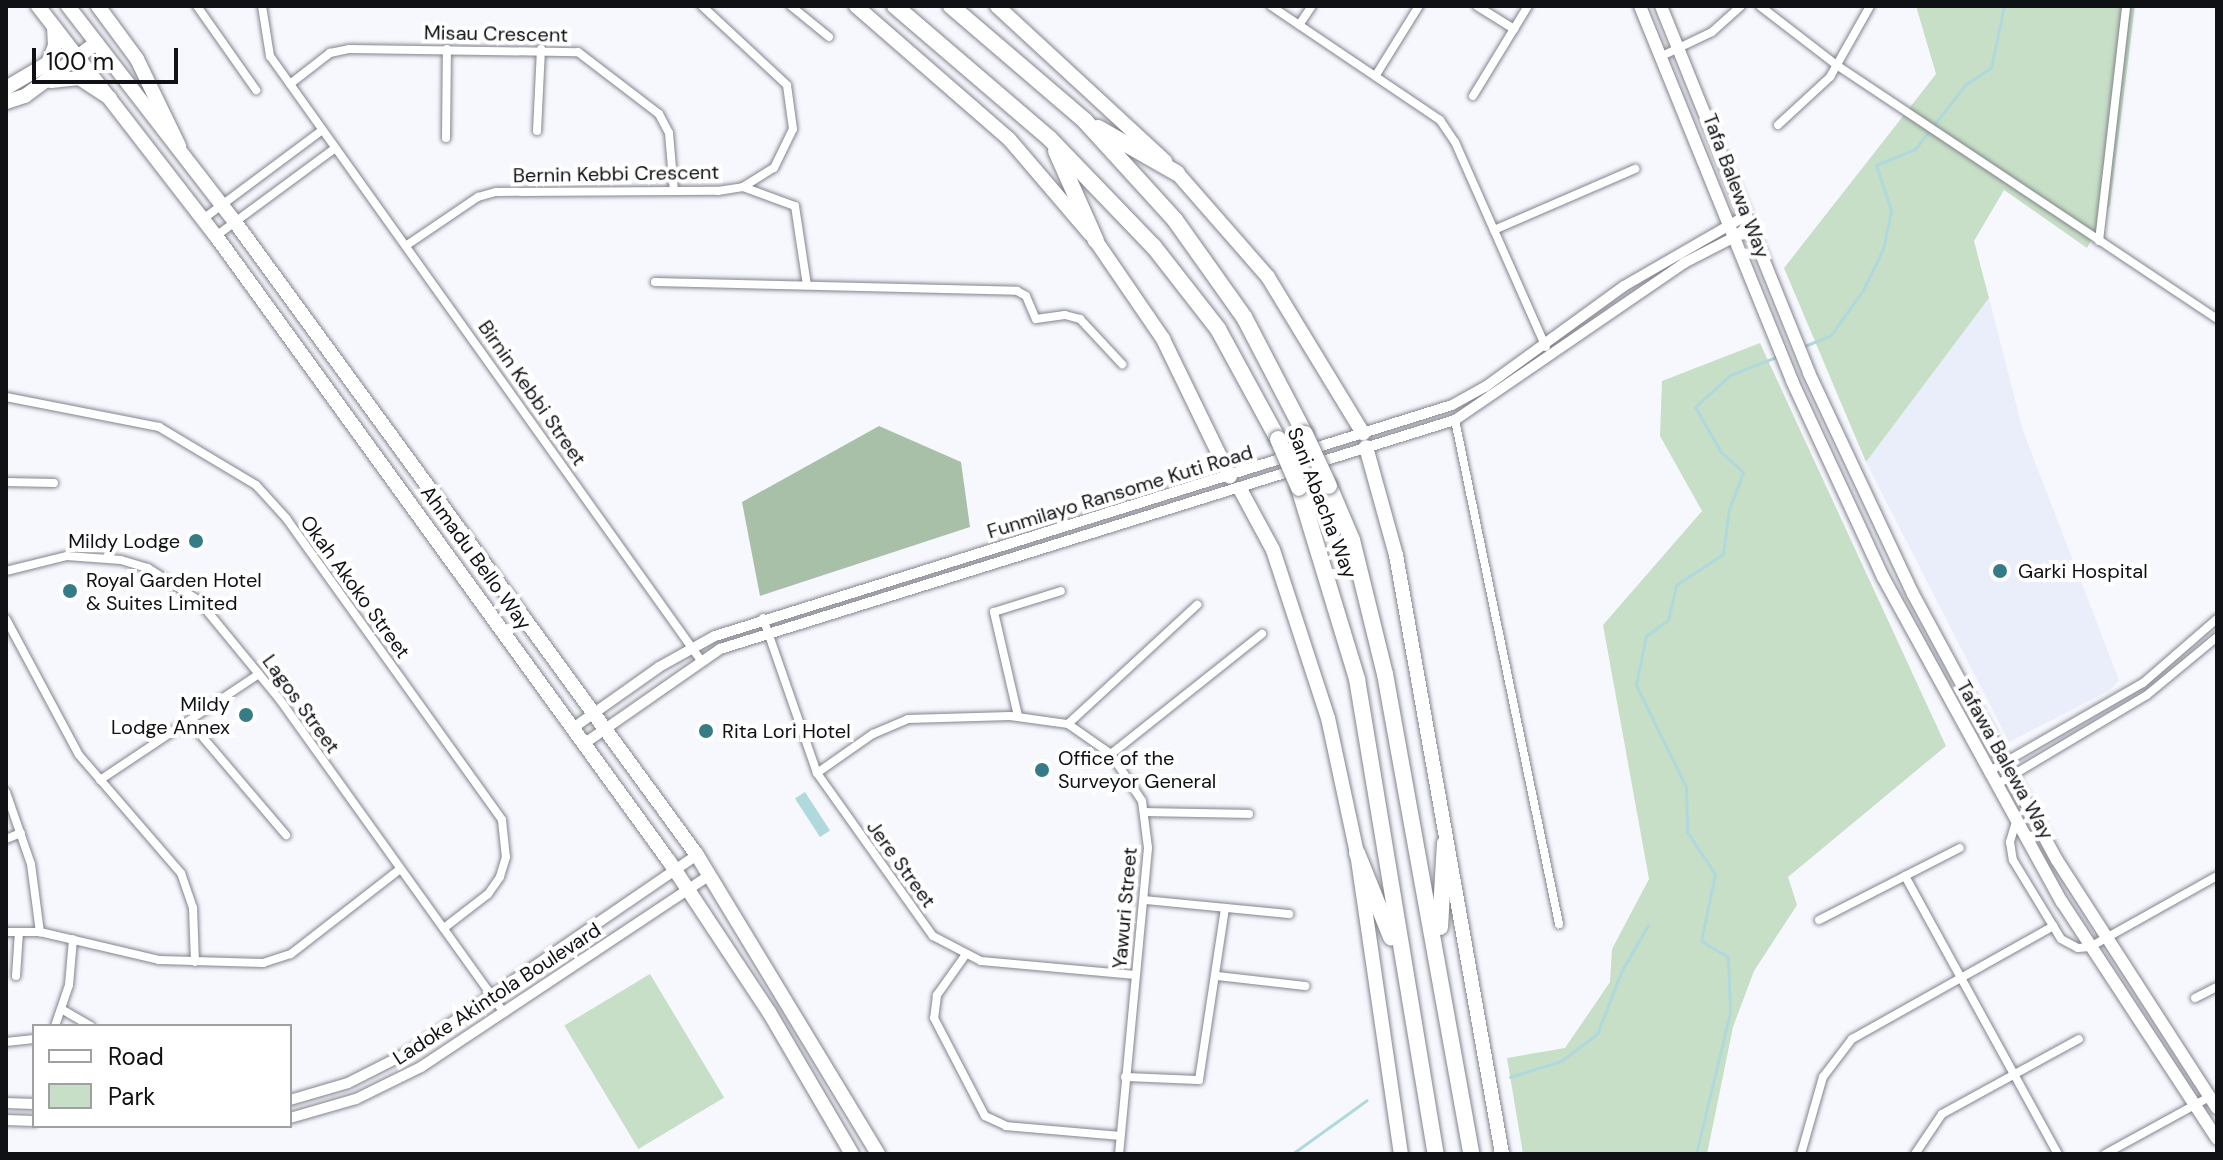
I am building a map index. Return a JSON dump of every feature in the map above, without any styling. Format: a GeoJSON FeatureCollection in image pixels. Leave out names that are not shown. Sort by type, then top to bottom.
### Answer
{"type":"FeatureCollection","features":[{"type":"Feature","properties":{"kind":"highway","name":"Sani Abacha Way"},"geometry":{"type":"LineString","coordinates":[[895,6],[1050,139],[1154,247],[1218,329],[1278,439],[1299,488],[1357,679],[1436,1154]]}},
{"type":"Feature","properties":{"kind":"highway","name":"Sani Abacha Way"},"geometry":{"type":"LineString","coordinates":[[951,6],[1085,121],[1175,220],[1244,317],[1329,486],[1352,540],[1368,595],[1439,953],[1471,1154]]}},
{"type":"Feature","properties":{"kind":"highway"},"geometry":{"type":"LineString","coordinates":[[1085,121],[1177,173]]}},
{"type":"Feature","properties":{"kind":"highway"},"geometry":{"type":"LineString","coordinates":[[1050,139],[1096,241]]}},
{"type":"Feature","properties":{"kind":"highway"},"geometry":{"type":"LineString","coordinates":[[1439,953],[1445,843]]}},
{"type":"Feature","properties":{"kind":"highway"},"geometry":{"type":"LineString","coordinates":[[1357,853],[1402,964]]}},
{"type":"Feature","properties":{"kind":"main road","name":"Ahmadu Bello Way"},"geometry":{"type":"LineString","coordinates":[[38,6],[216,236],[677,871],[852,1154]]}},
{"type":"Feature","properties":{"kind":"main road","name":"Ahmadu Bello Way"},"geometry":{"type":"LineString","coordinates":[[68,6],[222,204],[697,855],[878,1154]]}},
{"type":"Feature","properties":{"kind":"main road"},"geometry":{"type":"LineString","coordinates":[[98,6],[137,59],[179,146]]}},
{"type":"Feature","properties":{"kind":"main road"},"geometry":{"type":"LineString","coordinates":[[856,6],[1009,139],[1096,241],[1163,339],[1230,477]]}},
{"type":"Feature","properties":{"kind":"main road"},"geometry":{"type":"LineString","coordinates":[[997,6],[1177,173],[1268,277],[1364,440],[1396,555],[1502,1154]]}},
{"type":"Feature","properties":{"kind":"main road","name":"Tafa Balewa Way"},"geometry":{"type":"LineString","coordinates":[[1640,6],[1664,55],[1792,381]]}},
{"type":"Feature","properties":{"kind":"main road","name":"Tafa Balewa Way"},"geometry":{"type":"LineString","coordinates":[[1661,6],[1809,373]]}},
{"type":"Feature","properties":{"kind":"main road"},"geometry":{"type":"LineString","coordinates":[[6,88],[48,63],[55,46],[54,27]]}},
{"type":"Feature","properties":{"kind":"main road"},"geometry":{"type":"LineString","coordinates":[[6,102],[43,83],[96,43]]}},
{"type":"Feature","properties":{"kind":"main road"},"geometry":{"type":"LineString","coordinates":[[43,83],[79,78],[110,98]]}},
{"type":"Feature","properties":{"kind":"main road","name":"Tafawa Balewa Way"},"geometry":{"type":"LineString","coordinates":[[1809,373],[1913,594],[2011,778],[2105,938],[2217,1108]]}},
{"type":"Feature","properties":{"kind":"main road","name":"Tafawa Balewa Way"},"geometry":{"type":"LineString","coordinates":[[1792,381],[1883,577],[1995,786],[2090,947],[2217,1139]]}},
{"type":"Feature","properties":{"kind":"main road"},"geometry":{"type":"LineString","coordinates":[[1240,489],[1273,550],[1304,631],[1357,853],[1401,1154]]}},
{"type":"Feature","properties":{"kind":"street"},"geometry":{"type":"LineString","coordinates":[[197,6],[256,90]]}},
{"type":"Feature","properties":{"kind":"street"},"geometry":{"type":"LineString","coordinates":[[216,236],[334,149],[270,56],[262,6]]}},
{"type":"Feature","properties":{"kind":"street","name":"Bernin Kebbi Crescent"},"geometry":{"type":"LineString","coordinates":[[407,245],[478,197],[496,192],[674,191],[743,187],[774,168],[786,150],[793,109],[787,85],[775,69],[702,6]]}},
{"type":"Feature","properties":{"kind":"street"},"geometry":{"type":"LineString","coordinates":[[791,6],[829,37]]}},
{"type":"Feature","properties":{"kind":"street"},"geometry":{"type":"LineString","coordinates":[[1271,6],[1440,120],[1494,230],[1549,355]]}},
{"type":"Feature","properties":{"kind":"street"},"geometry":{"type":"LineString","coordinates":[[1299,25],[1312,6]]}},
{"type":"Feature","properties":{"kind":"street"},"geometry":{"type":"LineString","coordinates":[[1376,75],[1419,6]]}},
{"type":"Feature","properties":{"kind":"street"},"geometry":{"type":"LineString","coordinates":[[1477,6],[1514,29]]}},
{"type":"Feature","properties":{"kind":"street"},"geometry":{"type":"LineString","coordinates":[[1473,96],[1528,6]]}},
{"type":"Feature","properties":{"kind":"street"},"geometry":{"type":"LineString","coordinates":[[1664,55],[1712,32],[1741,6]]}},
{"type":"Feature","properties":{"kind":"street"},"geometry":{"type":"LineString","coordinates":[[1760,6],[1838,66],[1959,149],[2217,319]]}},
{"type":"Feature","properties":{"kind":"street"},"geometry":{"type":"LineString","coordinates":[[1778,125],[1838,66],[1870,6]]}},
{"type":"Feature","properties":{"kind":"street"},"geometry":{"type":"LineString","coordinates":[[2099,241],[2126,6]]}},
{"type":"Feature","properties":{"kind":"street"},"geometry":{"type":"LineString","coordinates":[[446,138],[447,49]]}},
{"type":"Feature","properties":{"kind":"street","name":"Misau Crescent"},"geometry":{"type":"LineString","coordinates":[[290,84],[330,53],[447,49],[578,52],[659,114],[669,133],[674,191]]}},
{"type":"Feature","properties":{"kind":"street"},"geometry":{"type":"LineString","coordinates":[[537,131],[541,49]]}},
{"type":"Feature","properties":{"kind":"street"},"geometry":{"type":"LineString","coordinates":[[203,219],[321,131]]}},
{"type":"Feature","properties":{"kind":"street","name":"Birnin Kebbi Street"},"geometry":{"type":"LineString","coordinates":[[334,149],[407,245],[700,659]]}},
{"type":"Feature","properties":{"kind":"street"},"geometry":{"type":"LineString","coordinates":[[1494,230],[1635,169]]}},
{"type":"Feature","properties":{"kind":"street"},"geometry":{"type":"LineString","coordinates":[[743,187],[786,199],[795,206],[807,285]]}},
{"type":"Feature","properties":{"kind":"street","name":"Funmilayo Ransome Kuti Road"},"geometry":{"type":"LineString","coordinates":[[585,743],[700,659],[768,632],[1240,489],[1452,405],[1624,286],[1747,215]]}},
{"type":"Feature","properties":{"kind":"street","name":"Funmilayo Ransome Kuti Road"},"geometry":{"type":"LineString","coordinates":[[573,728],[693,646],[763,618],[1230,477],[1364,440],[1455,420],[1684,263],[1752,228]]}},
{"type":"Feature","properties":{"kind":"street"},"geometry":{"type":"LineString","coordinates":[[655,282],[1017,291],[1026,296],[1036,319],[1065,315],[1080,319],[1122,364]]}},
{"type":"Feature","properties":{"kind":"street","name":"Okah Akoko Street"},"geometry":{"type":"LineString","coordinates":[[6,397],[159,427],[256,485],[286,518],[502,820],[506,857],[500,877],[488,894],[444,928]]}},
{"type":"Feature","properties":{"kind":"street"},"geometry":{"type":"LineString","coordinates":[[1455,420],[1559,924]]}},
{"type":"Feature","properties":{"kind":"street"},"geometry":{"type":"LineString","coordinates":[[6,482],[54,483]]}},
{"type":"Feature","properties":{"kind":"street","name":"Lagos Street"},"geometry":{"type":"LineString","coordinates":[[6,571],[67,556],[121,560],[148,568],[198,600],[259,674],[504,1013]]}},
{"type":"Feature","properties":{"kind":"street"},"geometry":{"type":"LineString","coordinates":[[1018,716],[994,612],[1061,591]]}},
{"type":"Feature","properties":{"kind":"street"},"geometry":{"type":"LineString","coordinates":[[1068,724],[1197,605]]}},
{"type":"Feature","properties":{"kind":"street","name":"Jere Street"},"geometry":{"type":"LineString","coordinates":[[763,618],[817,773],[933,936],[964,957],[1135,975]]}},
{"type":"Feature","properties":{"kind":"street"},"geometry":{"type":"LineString","coordinates":[[6,619],[56,718],[100,780],[181,873],[193,908],[195,962]]}},
{"type":"Feature","properties":{"kind":"street"},"geometry":{"type":"LineString","coordinates":[[1988,772],[2143,683],[2217,619]]}},
{"type":"Feature","properties":{"kind":"street"},"geometry":{"type":"LineString","coordinates":[[1111,754],[1262,634]]}},
{"type":"Feature","properties":{"kind":"street"},"geometry":{"type":"LineString","coordinates":[[1995,786],[2147,695],[2217,637]]}},
{"type":"Feature","properties":{"kind":"street"},"geometry":{"type":"LineString","coordinates":[[100,780],[259,674]]}},
{"type":"Feature","properties":{"kind":"street"},"geometry":{"type":"LineString","coordinates":[[817,773],[873,734],[908,719],[1018,716],[1068,724],[1111,754],[1146,812],[1249,814]]}},
{"type":"Feature","properties":{"kind":"street"},"geometry":{"type":"LineString","coordinates":[[189,721],[286,835]]}},
{"type":"Feature","properties":{"kind":"street"},"geometry":{"type":"LineString","coordinates":[[6,792],[21,833],[40,932]]}},
{"type":"Feature","properties":{"kind":"street","name":"Yawuri Street"},"geometry":{"type":"LineString","coordinates":[[1119,1154],[1145,900],[1146,812]]}},
{"type":"Feature","properties":{"kind":"street"},"geometry":{"type":"LineString","coordinates":[[2016,822],[2010,842],[2013,860],[2053,926],[2070,945],[2090,947],[2217,876]]}},
{"type":"Feature","properties":{"kind":"street"},"geometry":{"type":"LineString","coordinates":[[6,839],[21,833]]}},
{"type":"Feature","properties":{"kind":"street"},"geometry":{"type":"LineString","coordinates":[[1819,920],[1960,848]]}},
{"type":"Feature","properties":{"kind":"street","name":"Ladoke Akintola Boulevard"},"geometry":{"type":"LineString","coordinates":[[292,1099],[380,1069],[492,998],[697,855]]}},
{"type":"Feature","properties":{"kind":"street"},"geometry":{"type":"LineString","coordinates":[[6,932],[40,932],[159,960],[241,965],[291,954],[400,869]]}},
{"type":"Feature","properties":{"kind":"street","name":"Ladoke Akintola Boulevard"},"geometry":{"type":"LineString","coordinates":[[292,1117],[389,1085],[504,1013],[710,875]]}},
{"type":"Feature","properties":{"kind":"street"},"geometry":{"type":"LineString","coordinates":[[1905,876],[2058,1154]]}},
{"type":"Feature","properties":{"kind":"street"},"geometry":{"type":"LineString","coordinates":[[1145,900],[1289,914]]}},
{"type":"Feature","properties":{"kind":"street"},"geometry":{"type":"LineString","coordinates":[[1125,1077],[1199,1080],[1225,908]]}},
{"type":"Feature","properties":{"kind":"street"},"geometry":{"type":"LineString","coordinates":[[1801,1154],[1823,1077],[1834,1058],[1861,1033],[1959,975],[2053,926]]}},
{"type":"Feature","properties":{"kind":"street"},"geometry":{"type":"LineString","coordinates":[[16,976],[19,932]]}},
{"type":"Feature","properties":{"kind":"street"},"geometry":{"type":"LineString","coordinates":[[56,1024],[63,1010],[73,939]]}},
{"type":"Feature","properties":{"kind":"street"},"geometry":{"type":"LineString","coordinates":[[964,957],[937,995],[934,1018],[985,1116],[1006,1126],[1120,1136]]}},
{"type":"Feature","properties":{"kind":"street"},"geometry":{"type":"LineString","coordinates":[[1217,976],[1305,986]]}},
{"type":"Feature","properties":{"kind":"street"},"geometry":{"type":"LineString","coordinates":[[2195,998],[2217,987]]}},
{"type":"Feature","properties":{"kind":"street"},"geometry":{"type":"LineString","coordinates":[[63,1010],[88,1024]]}},
{"type":"Feature","properties":{"kind":"street"},"geometry":{"type":"LineString","coordinates":[[6,1042],[32,1039]]}},
{"type":"Feature","properties":{"kind":"street"},"geometry":{"type":"LineString","coordinates":[[1915,1154],[1942,1114],[2079,1039]]}},
{"type":"Feature","properties":{"kind":"street"},"geometry":{"type":"LineString","coordinates":[[2105,1154],[2209,1097]]}},
{"type":"Feature","properties":{"kind":"street"},"geometry":{"type":"LineString","coordinates":[[6,1103],[32,1104]]}},
{"type":"Feature","properties":{"kind":"street"},"geometry":{"type":"LineString","coordinates":[[6,1120],[32,1121]]}},
{"type":"Feature","properties":{"kind":"shaded area","name":"Garki Hospital"},"geometry":{"type":"Polygon","coordinates":[[[1989,298],[2023,431],[2119,680],[2110,690],[2009,742],[1866,462],[1989,298]]]}},
{"type":"Feature","properties":{"kind":"green space"},"geometry":{"type":"Polygon","coordinates":[[[1916,6],[2135,6],[2110,205],[2087,248],[2004,190],[1974,241],[1989,298],[1866,462],[1784,268],[1936,74],[1916,6]]]}},
{"type":"Feature","properties":{"kind":"green space"},"geometry":{"type":"Polygon","coordinates":[[[1760,343],[1946,746],[1788,877],[1797,905],[1754,971],[1733,1027],[1707,1154],[1523,1154],[1507,1058],[1565,1048],[1610,982],[1612,949],[1649,879],[1603,625],[1702,511],[1660,436],[1662,381],[1760,343]]]}},
{"type":"Feature","properties":{"kind":"green space"},"geometry":{"type":"Polygon","coordinates":[[[879,426],[961,462],[970,527],[760,596],[742,502],[879,426]]]}},
{"type":"Feature","properties":{"kind":"green space"},"geometry":{"type":"Polygon","coordinates":[[[650,974],[724,1097],[638,1149],[564,1026],[650,974]]]}},
{"type":"Feature","properties":{"kind":"water"},"geometry":{"type":"Polygon","coordinates":[[[805,792],[830,831],[820,837],[795,799],[805,792]]]}},
{"type":"Feature","properties":{"kind":"waterway"},"geometry":{"type":"LineString","coordinates":[[1802,347],[1831,335],[1863,290],[1883,249],[1891,210],[1876,165],[1915,149],[1966,84],[1991,68],[2004,6]]}},
{"type":"Feature","properties":{"kind":"waterway"},"geometry":{"type":"LineString","coordinates":[[1696,1154],[1730,1012],[1728,957],[1701,941],[1715,874],[1687,832],[1686,787],[1636,685],[1646,636],[1668,620],[1676,585],[1723,554],[1729,509],[1743,472],[1721,452],[1695,407],[1730,375],[1776,357]]}},
{"type":"Feature","properties":{"kind":"waterway"},"geometry":{"type":"LineString","coordinates":[[1510,1077],[1561,1061],[1597,1034],[1622,970],[1648,925]]}},
{"type":"Feature","properties":{"kind":"waterway"},"geometry":{"type":"LineString","coordinates":[[1292,1154],[1367,1100]]}},
{"type":"Feature","properties":{"kind":"place","name":"Mildy Lodge"},"geometry":{"type":"Point","coordinates":[196,541]}},
{"type":"Feature","properties":{"kind":"place","name":"Garki Hospital"},"geometry":{"type":"Point","coordinates":[2000,571]}},
{"type":"Feature","properties":{"kind":"place","name":"Royal Garden Hotel & Suites Limited"},"geometry":{"type":"Point","coordinates":[70,591]}},
{"type":"Feature","properties":{"kind":"place","name":"Mildy Lodge Annex"},"geometry":{"type":"Point","coordinates":[246,715]}},
{"type":"Feature","properties":{"kind":"place","name":"Rita Lori Hotel"},"geometry":{"type":"Point","coordinates":[706,731]}},
{"type":"Feature","properties":{"kind":"place","name":"Office of the Surveyor General"},"geometry":{"type":"Point","coordinates":[1042,770]}}]}
